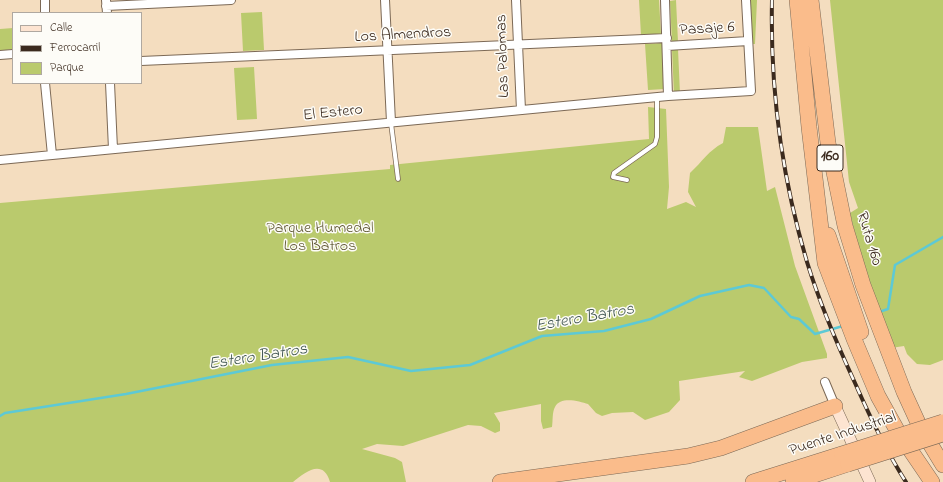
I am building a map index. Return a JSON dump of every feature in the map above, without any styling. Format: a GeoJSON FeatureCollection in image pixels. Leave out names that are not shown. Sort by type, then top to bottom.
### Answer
{"type":"FeatureCollection","features":[{"type":"Feature","properties":{"kind":"highway","name":"Ruta 160"},"geometry":{"type":"LineString","coordinates":[[803,2],[814,166],[827,231],[849,313],[859,340],[895,417],[919,462],[932,482]]}},
{"type":"Feature","properties":{"kind":"highway","name":"Ruta 160"},"geometry":{"type":"LineString","coordinates":[[803,2],[834,180],[844,226],[870,305],[910,406],[943,465]]}},
{"type":"Feature","properties":{"kind":"highway"},"geometry":{"type":"LineString","coordinates":[[500,482],[688,456],[728,445],[835,406]]}},
{"type":"Feature","properties":{"kind":"highway","name":"Puente Industrial"},"geometry":{"type":"LineString","coordinates":[[793,482],[845,459],[943,422]]}},
{"type":"Feature","properties":{"kind":"highway","name":"Puente Industrial"},"geometry":{"type":"LineString","coordinates":[[753,482],[943,434]]}},
{"type":"Feature","properties":{"kind":"main road"},"geometry":{"type":"LineString","coordinates":[[835,406],[870,482]]}},
{"type":"Feature","properties":{"kind":"street"},"geometry":{"type":"LineString","coordinates":[[45,0],[45,12]]}},
{"type":"Feature","properties":{"kind":"street"},"geometry":{"type":"LineString","coordinates":[[106,6],[231,0]]}},
{"type":"Feature","properties":{"kind":"street"},"geometry":{"type":"LineString","coordinates":[[386,0],[391,122]]}},
{"type":"Feature","properties":{"kind":"street","name":"Las Palomas"},"geometry":{"type":"LineString","coordinates":[[516,0],[521,110]]}},
{"type":"Feature","properties":{"kind":"street"},"geometry":{"type":"LineString","coordinates":[[665,0],[668,96]]}},
{"type":"Feature","properties":{"kind":"street"},"geometry":{"type":"LineString","coordinates":[[746,0],[748,41]]}},
{"type":"Feature","properties":{"kind":"street","name":"Pasaje 6"},"geometry":{"type":"LineString","coordinates":[[667,42],[748,41]]}},
{"type":"Feature","properties":{"kind":"street","name":"El Estero"},"geometry":{"type":"LineString","coordinates":[[0,160],[668,96],[750,92],[748,41]]}},
{"type":"Feature","properties":{"kind":"street","name":"Los Almendros"},"geometry":{"type":"LineString","coordinates":[[142,62],[518,45],[667,42]]}},
{"type":"Feature","properties":{"kind":"street"},"geometry":{"type":"LineString","coordinates":[[0,56],[12,54]]}},
{"type":"Feature","properties":{"kind":"street"},"geometry":{"type":"LineString","coordinates":[[45,84],[52,155]]}},
{"type":"Feature","properties":{"kind":"street"},"geometry":{"type":"LineString","coordinates":[[110,84],[112,150]]}},
{"type":"Feature","properties":{"kind":"street"},"geometry":{"type":"LineString","coordinates":[[825,382],[835,406]]}},
{"type":"Feature","properties":{"kind":"lane"},"geometry":{"type":"LineString","coordinates":[[627,180],[613,177],[614,173],[655,144],[658,137],[657,98]]}},
{"type":"Feature","properties":{"kind":"lane"},"geometry":{"type":"LineString","coordinates":[[391,122],[398,179]]}},
{"type":"Feature","properties":{"kind":"green space"},"geometry":{"type":"Polygon","coordinates":[[[639,0],[659,0],[661,35],[641,35],[639,0]]]}},
{"type":"Feature","properties":{"kind":"green space"},"geometry":{"type":"Polygon","coordinates":[[[676,0],[678,42],[672,43],[670,1],[676,0]]]}},
{"type":"Feature","properties":{"kind":"green space"},"geometry":{"type":"Polygon","coordinates":[[[749,0],[757,0],[755,44],[752,44],[749,0]]]}},
{"type":"Feature","properties":{"kind":"green space"},"geometry":{"type":"Polygon","coordinates":[[[830,0],[943,0],[943,360],[930,365],[917,364],[907,354],[904,346],[891,348],[859,252],[850,213],[858,208],[849,182],[830,0]]]}},
{"type":"Feature","properties":{"kind":"green space"},"geometry":{"type":"Polygon","coordinates":[[[262,12],[264,50],[243,51],[241,13],[262,12]]]}},
{"type":"Feature","properties":{"kind":"green space"},"geometry":{"type":"Polygon","coordinates":[[[12,28],[12,49],[0,51],[0,29],[12,28]]]}},
{"type":"Feature","properties":{"kind":"green space"},"geometry":{"type":"Polygon","coordinates":[[[662,43],[665,89],[648,90],[645,44],[662,43]]]}},
{"type":"Feature","properties":{"kind":"green space"},"geometry":{"type":"Polygon","coordinates":[[[672,49],[678,49],[680,94],[674,95],[672,49]]]}},
{"type":"Feature","properties":{"kind":"green space"},"geometry":{"type":"Polygon","coordinates":[[[254,67],[257,119],[237,120],[234,68],[254,67]]]}},
{"type":"Feature","properties":{"kind":"green space","name":"Parque Humedal Los Batros"},"geometry":{"type":"Polygon","coordinates":[[[648,107],[666,109],[669,187],[667,209],[686,202],[696,207],[688,192],[690,173],[709,153],[723,143],[726,127],[758,127],[767,191],[775,187],[795,266],[827,354],[827,358],[802,362],[752,381],[739,377],[745,371],[679,381],[680,400],[669,412],[645,420],[633,412],[612,413],[602,416],[596,413],[588,404],[565,400],[557,404],[554,409],[552,427],[543,429],[541,421],[541,404],[494,413],[500,423],[500,431],[495,433],[481,426],[468,425],[403,446],[377,444],[362,449],[395,458],[402,462],[406,482],[330,482],[323,470],[313,469],[303,474],[293,482],[0,482],[0,203],[390,169],[390,165],[649,139],[648,107]]]}},
{"type":"Feature","properties":{"kind":"waterway","name":"Estero Batros"},"geometry":{"type":"LineString","coordinates":[[879,312],[888,309],[895,265],[943,237]]}},
{"type":"Feature","properties":{"kind":"waterway","name":"Estero Batros"},"geometry":{"type":"LineString","coordinates":[[0,416],[5,413],[126,394],[272,365],[348,357],[411,371],[470,365],[542,336],[604,331],[651,319],[700,296],[749,285],[764,288],[791,317],[799,319],[815,334],[843,326]]}},
{"type":"Feature","properties":{"kind":"railway"},"geometry":{"type":"LineString","coordinates":[[772,0],[773,66],[779,132],[784,165],[798,230],[812,278],[835,339],[866,408],[906,482]]}}]}
